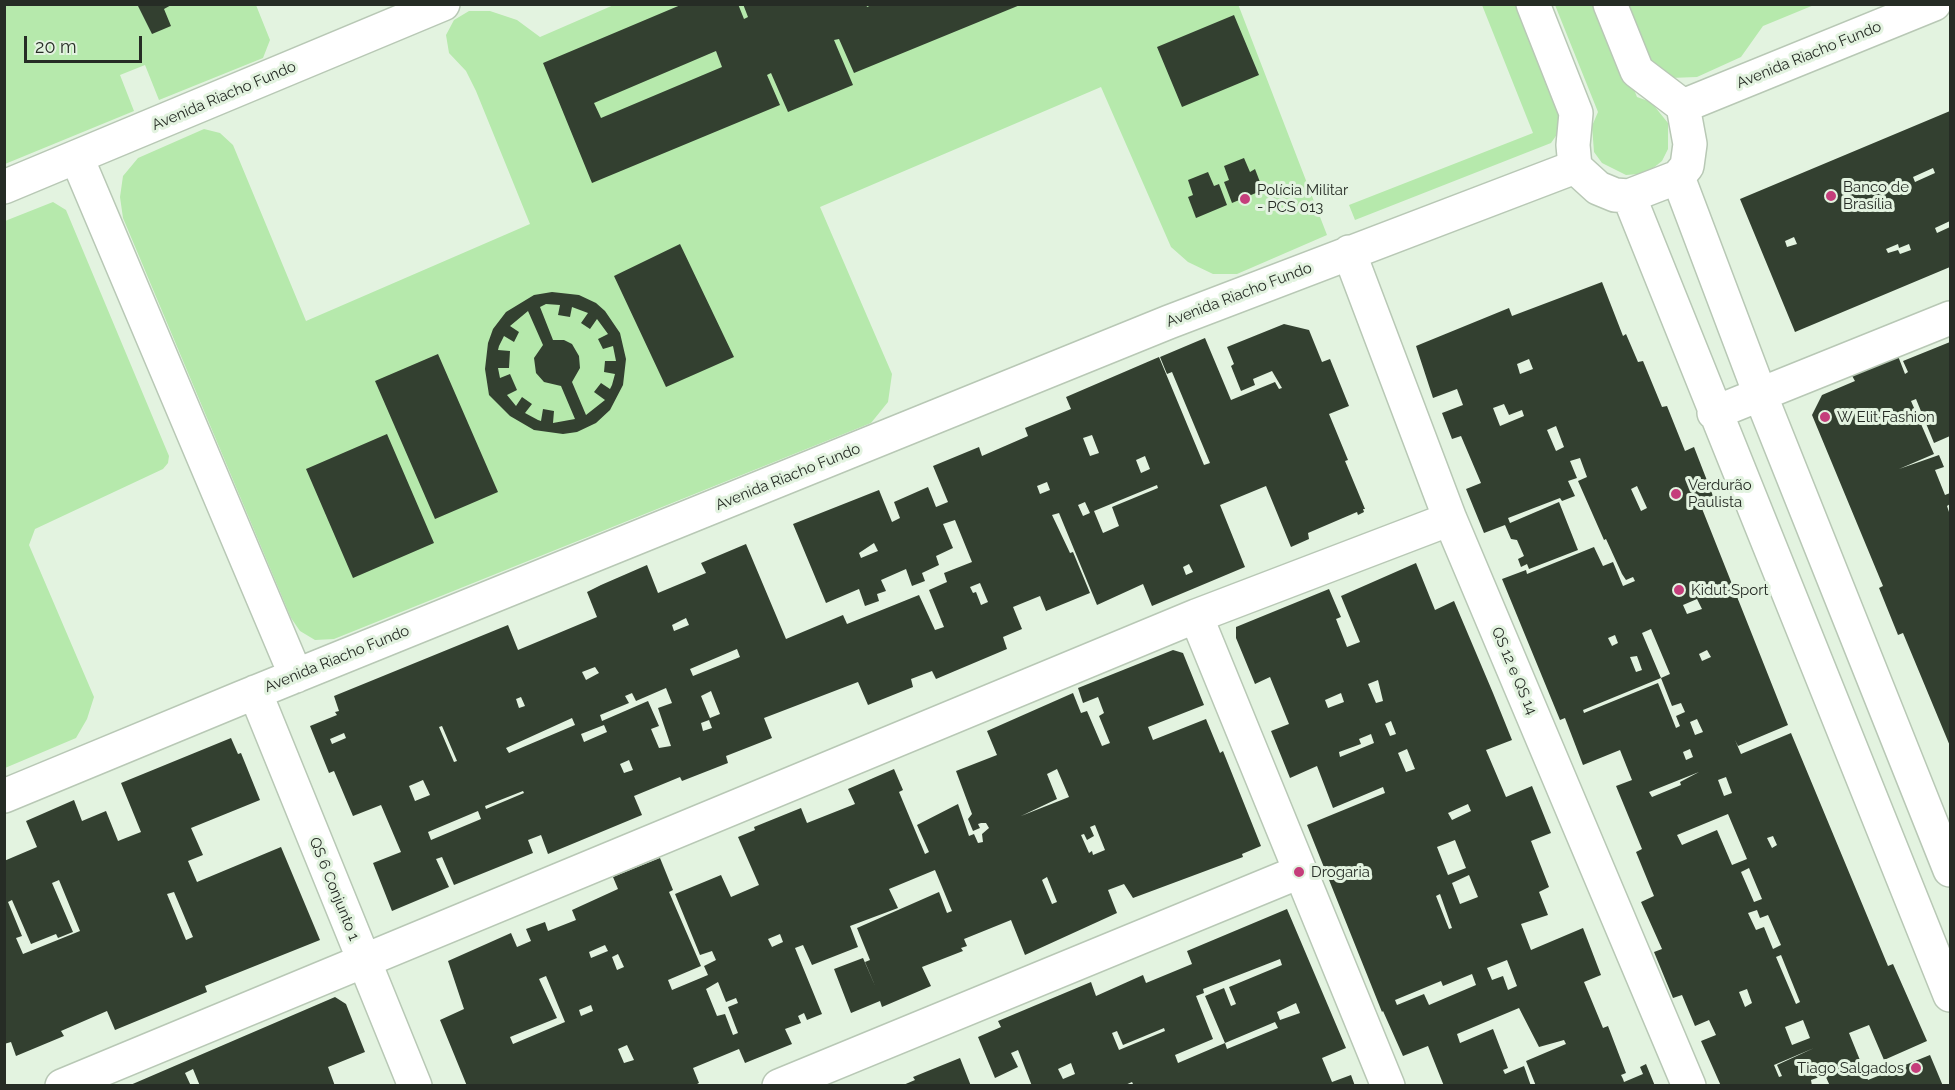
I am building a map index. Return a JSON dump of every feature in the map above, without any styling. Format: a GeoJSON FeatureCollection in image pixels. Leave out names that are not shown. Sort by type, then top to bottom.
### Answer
{"type":"FeatureCollection","features":[{"type":"Feature","properties":{"kind":"street","name":"Avenida Riacho Fundo"},"geometry":{"type":"LineString","coordinates":[[4,187],[443,4]]}},
{"type":"Feature","properties":{"kind":"street"},"geometry":{"type":"LineString","coordinates":[[1533,4],[1576,113],[1573,145],[1575,167],[1598,188],[1615,195],[1629,196],[1678,177],[1687,166],[1690,144],[1683,106],[1637,71],[1610,4]]}},
{"type":"Feature","properties":{"kind":"street","name":"Avenida Riacho Fundo"},"geometry":{"type":"LineString","coordinates":[[1683,106],[1934,4]]}},
{"type":"Feature","properties":{"kind":"street"},"geometry":{"type":"LineString","coordinates":[[77,158],[296,676]]}},
{"type":"Feature","properties":{"kind":"street","name":"Avenida Riacho Fundo"},"geometry":{"type":"LineString","coordinates":[[4,796],[1158,326],[1575,167]]}},
{"type":"Feature","properties":{"kind":"street"},"geometry":{"type":"LineString","coordinates":[[1678,177],[1760,394],[1950,870]]}},
{"type":"Feature","properties":{"kind":"street"},"geometry":{"type":"LineString","coordinates":[[1629,196],[1714,413],[1950,995]]}},
{"type":"Feature","properties":{"kind":"street","name":"QS 12 e QS 14"},"geometry":{"type":"LineString","coordinates":[[1349,252],[1450,519],[1689,1086]]}},
{"type":"Feature","properties":{"kind":"street"},"geometry":{"type":"LineString","coordinates":[[1714,413],[1950,318]]}},
{"type":"Feature","properties":{"kind":"street"},"geometry":{"type":"LineString","coordinates":[[62,1086],[1196,616],[1450,519]]}},
{"type":"Feature","properties":{"kind":"street"},"geometry":{"type":"LineString","coordinates":[[1196,616],[1388,1086]]}},
{"type":"Feature","properties":{"kind":"street","name":"QS 6 Conjunto 1"},"geometry":{"type":"LineString","coordinates":[[255,692],[415,1086]]}},
{"type":"Feature","properties":{"kind":"street"},"geometry":{"type":"LineString","coordinates":[[779,1086],[1299,872]]}},
{"type":"Feature","properties":{"kind":"green space"},"geometry":{"type":"Polygon","coordinates":[[[616,4],[1238,4],[1327,235],[1237,274],[1213,274],[1188,262],[1171,247],[1101,87],[820,207],[892,374],[888,402],[871,423],[334,639],[315,640],[300,631],[291,618],[123,218],[120,197],[123,176],[138,158],[204,129],[220,133],[233,145],[306,321],[530,224],[476,91],[466,71],[449,53],[446,35],[454,20],[469,11],[490,11],[517,20],[540,37],[616,4]]]}},
{"type":"Feature","properties":{"kind":"green space"},"geometry":{"type":"Polygon","coordinates":[[[5,5],[256,5],[270,40],[263,58],[159,100],[145,65],[120,75],[134,111],[5,164],[5,5]]]}},
{"type":"Feature","properties":{"kind":"green space"},"geometry":{"type":"Polygon","coordinates":[[[1482,5],[1522,5],[1562,117],[1558,133],[1551,143],[1355,220],[1349,205],[1533,133],[1482,5]]]}},
{"type":"Feature","properties":{"kind":"green space"},"geometry":{"type":"Polygon","coordinates":[[[1555,5],[1600,5],[1637,97],[1651,102],[1668,123],[1668,149],[1662,161],[1652,169],[1639,174],[1626,175],[1602,163],[1594,152],[1592,126],[1598,112],[1555,5]]]}},
{"type":"Feature","properties":{"kind":"green space"},"geometry":{"type":"Polygon","coordinates":[[[1628,5],[1814,5],[1763,26],[1741,57],[1697,77],[1670,78],[1654,67],[1628,5]]]}},
{"type":"Feature","properties":{"kind":"green space"},"geometry":{"type":"Polygon","coordinates":[[[53,202],[66,210],[169,456],[168,463],[163,469],[35,529],[29,545],[94,697],[87,719],[76,738],[5,768],[5,221],[53,202]]]}},
{"type":"Feature","properties":{"kind":"building"},"geometry":{"type":"Polygon","coordinates":[[[137,4],[173,4],[164,9],[171,26],[152,34],[137,4]]]}},
{"type":"Feature","properties":{"kind":"building"},"geometry":{"type":"Polygon","coordinates":[[[683,4],[738,4],[744,19],[748,17],[743,4],[866,4],[867,7],[874,4],[1020,5],[854,73],[839,39],[834,40],[853,85],[788,112],[771,73],[767,75],[780,105],[592,183],[543,63],[683,4]],[[716,51],[594,103],[601,118],[722,67],[716,51]]]}},
{"type":"Feature","properties":{"kind":"building"},"geometry":{"type":"Polygon","coordinates":[[[1234,15],[1259,75],[1182,107],[1157,47],[1234,15]]]}},
{"type":"Feature","properties":{"kind":"building"},"geometry":{"type":"Polygon","coordinates":[[[1950,111],[1950,221],[1935,228],[1937,233],[1950,227],[1950,267],[1795,332],[1740,199],[1950,111]],[[1933,168],[1913,177],[1915,182],[1935,173],[1933,168]],[[1884,184],[1874,189],[1875,193],[1886,189],[1884,184]],[[1794,237],[1785,241],[1787,247],[1797,244],[1794,237]],[[1898,244],[1886,249],[1888,253],[1898,250],[1900,254],[1911,250],[1909,244],[1899,248],[1898,244]]]}},
{"type":"Feature","properties":{"kind":"building"},"geometry":{"type":"Polygon","coordinates":[[[1244,158],[1250,172],[1255,169],[1263,190],[1232,203],[1224,182],[1229,180],[1224,166],[1244,158]]]}},
{"type":"Feature","properties":{"kind":"building"},"geometry":{"type":"Polygon","coordinates":[[[1208,172],[1214,186],[1219,184],[1227,205],[1196,218],[1188,197],[1193,195],[1188,180],[1208,172]]]}},
{"type":"Feature","properties":{"kind":"building"},"geometry":{"type":"Polygon","coordinates":[[[680,244],[734,357],[666,387],[614,276],[680,244]]]}},
{"type":"Feature","properties":{"kind":"building"},"geometry":{"type":"Polygon","coordinates":[[[1602,282],[1623,336],[1626,334],[1638,362],[1643,361],[1662,407],[1667,406],[1685,451],[1694,447],[1713,496],[1699,501],[1788,725],[1738,746],[1735,740],[1741,754],[1791,733],[1888,966],[1893,964],[1927,1041],[1884,1060],[1869,1025],[1849,1033],[1868,1080],[1930,1055],[1943,1086],[1830,1086],[1825,1075],[1811,1080],[1812,1086],[1721,1086],[1701,1041],[1716,1035],[1709,1020],[1695,1026],[1682,995],[1673,998],[1654,952],[1662,949],[1641,902],[1654,896],[1636,852],[1642,849],[1616,786],[1632,780],[1620,750],[1583,765],[1565,718],[1560,720],[1502,579],[1526,570],[1527,574],[1594,547],[1603,566],[1613,562],[1623,586],[1635,581],[1633,577],[1626,580],[1606,539],[1604,540],[1578,481],[1587,477],[1580,458],[1570,461],[1577,478],[1568,481],[1575,496],[1562,501],[1560,498],[1508,518],[1510,523],[1559,502],[1578,550],[1529,569],[1527,564],[1521,567],[1518,559],[1524,556],[1517,540],[1511,539],[1505,525],[1484,533],[1466,489],[1481,483],[1461,436],[1452,439],[1442,413],[1463,405],[1457,389],[1433,398],[1416,346],[1509,308],[1512,316],[1602,282]],[[1529,359],[1517,364],[1520,374],[1533,369],[1529,359]],[[1504,404],[1493,408],[1500,426],[1524,416],[1522,410],[1509,415],[1504,404]],[[1556,426],[1547,430],[1556,451],[1564,447],[1556,426]],[[1637,486],[1631,489],[1641,511],[1647,508],[1637,486]],[[1697,599],[1683,605],[1687,614],[1702,609],[1697,599]],[[1651,629],[1642,633],[1661,678],[1670,674],[1651,629]],[[1615,635],[1608,638],[1612,646],[1618,643],[1615,635]],[[1707,650],[1699,654],[1702,661],[1711,657],[1707,650]],[[1637,656],[1630,657],[1636,672],[1642,670],[1637,656]],[[1661,678],[1583,710],[1584,713],[1658,683],[1676,728],[1680,726],[1676,716],[1685,712],[1681,703],[1672,706],[1661,678]],[[1697,719],[1690,722],[1695,735],[1703,732],[1697,719]],[[1690,749],[1683,752],[1686,760],[1693,757],[1690,749]],[[1699,772],[1649,792],[1652,797],[1681,785],[1680,782],[1699,772]],[[1726,777],[1718,780],[1724,796],[1732,793],[1726,777]],[[1728,814],[1677,835],[1682,845],[1717,830],[1732,865],[1747,859],[1728,814]],[[1773,836],[1767,838],[1772,848],[1777,845],[1773,836]],[[1749,868],[1741,872],[1754,902],[1762,899],[1749,868]],[[1757,910],[1748,913],[1756,930],[1764,927],[1773,949],[1781,945],[1768,915],[1760,918],[1757,910]],[[1781,955],[1776,957],[1796,1004],[1800,1002],[1781,955]],[[1747,989],[1739,992],[1745,1007],[1752,1003],[1747,989]],[[1803,1020],[1785,1027],[1792,1045],[1810,1038],[1803,1020]],[[1814,1048],[1774,1065],[1779,1077],[1782,1076],[1777,1065],[1814,1048]]]}},
{"type":"Feature","properties":{"kind":"building"},"geometry":{"type":"Polygon","coordinates":[[[552,292],[579,295],[596,303],[605,311],[620,333],[626,359],[623,385],[610,410],[596,423],[577,432],[563,434],[534,430],[510,416],[489,395],[485,369],[488,343],[493,329],[506,312],[534,295],[552,292]],[[546,304],[540,307],[553,340],[564,340],[572,344],[579,356],[580,368],[572,382],[586,415],[605,400],[594,392],[601,383],[610,389],[612,385],[615,374],[604,372],[605,361],[616,361],[613,346],[603,349],[598,339],[608,334],[597,319],[590,329],[581,323],[588,313],[572,307],[570,317],[558,315],[560,305],[546,304]],[[528,311],[510,326],[519,332],[514,342],[504,336],[498,350],[510,351],[509,368],[498,368],[500,378],[510,374],[517,390],[507,395],[516,406],[522,397],[532,404],[525,413],[538,420],[541,421],[543,409],[554,411],[553,423],[575,419],[561,386],[544,382],[536,373],[534,358],[543,345],[528,311]]]}},
{"type":"Feature","properties":{"kind":"building"},"geometry":{"type":"Polygon","coordinates":[[[1284,324],[1309,330],[1322,362],[1330,359],[1349,406],[1329,414],[1348,460],[1345,461],[1365,509],[1363,509],[1364,512],[1358,515],[1357,512],[1308,533],[1309,539],[1291,547],[1266,486],[1220,505],[1245,567],[1152,606],[1143,584],[1097,605],[1059,513],[1052,515],[1070,553],[1073,552],[1090,593],[1046,611],[1040,596],[1013,607],[1022,629],[1003,637],[1007,649],[936,679],[932,671],[911,679],[913,687],[868,705],[858,682],[764,718],[772,738],[726,756],[728,763],[682,781],[680,777],[634,796],[642,815],[548,854],[541,835],[528,840],[533,853],[454,885],[442,857],[436,859],[449,887],[392,911],[373,863],[401,852],[381,805],[353,816],[334,771],[329,773],[310,726],[337,715],[335,712],[339,711],[334,696],[508,625],[518,650],[597,617],[587,592],[601,585],[647,565],[658,593],[706,573],[701,563],[746,544],[786,639],[843,615],[847,624],[919,595],[935,630],[944,627],[929,590],[947,582],[944,573],[972,562],[955,520],[943,524],[953,548],[936,556],[939,565],[922,573],[925,581],[912,586],[906,569],[881,580],[886,591],[877,594],[879,601],[865,606],[859,589],[826,603],[793,524],[879,490],[892,522],[900,518],[894,502],[928,487],[936,507],[948,502],[933,466],[979,447],[982,456],[1028,436],[1025,428],[1071,409],[1066,397],[1159,357],[1204,465],[1210,463],[1172,372],[1167,374],[1160,357],[1205,338],[1231,400],[1275,382],[1279,389],[1282,388],[1272,371],[1253,379],[1255,385],[1241,391],[1231,366],[1234,364],[1227,347],[1284,324]],[[1092,435],[1083,438],[1090,456],[1099,453],[1092,435]],[[1145,456],[1136,460],[1141,473],[1150,469],[1145,456]],[[1047,482],[1037,486],[1040,494],[1050,490],[1047,482]],[[1157,485],[1094,511],[1103,533],[1119,526],[1112,507],[1158,488],[1157,485]],[[1085,502],[1078,505],[1083,516],[1090,513],[1085,502]],[[874,543],[859,553],[861,558],[878,551],[874,543]],[[1189,564],[1183,567],[1186,575],[1193,572],[1189,564]],[[980,583],[970,587],[973,593],[976,592],[981,605],[988,602],[980,583]],[[686,618],[672,625],[674,631],[689,625],[686,618]],[[737,649],[690,669],[693,676],[740,657],[737,649]],[[595,667],[582,672],[586,680],[599,673],[595,667]],[[666,688],[636,701],[632,693],[625,696],[629,703],[600,715],[602,721],[648,701],[659,726],[651,729],[659,748],[671,746],[658,708],[672,703],[666,688]],[[711,691],[701,696],[710,718],[720,714],[711,691]],[[521,697],[516,699],[519,708],[525,706],[521,697]],[[572,718],[506,748],[509,753],[575,725],[572,718]],[[709,720],[701,723],[703,731],[712,728],[709,720]],[[604,725],[581,734],[584,742],[607,732],[604,725]],[[442,726],[439,727],[454,762],[457,761],[442,726]],[[344,733],[330,739],[332,744],[346,738],[344,733]],[[629,760],[620,764],[624,773],[633,770],[629,760]],[[423,780],[409,786],[415,801],[430,795],[423,780]],[[523,791],[485,806],[486,809],[524,793],[523,791]],[[478,811],[428,832],[431,840],[481,819],[478,811]]]}},
{"type":"Feature","properties":{"kind":"building"},"geometry":{"type":"Polygon","coordinates":[[[1950,342],[1950,436],[1934,443],[1916,399],[1911,401],[1934,454],[1899,469],[1939,455],[1944,467],[1935,470],[1945,495],[1950,493],[1950,504],[1947,506],[1950,515],[1950,746],[1903,633],[1898,635],[1879,588],[1883,586],[1812,415],[1822,395],[1855,381],[1851,374],[1898,356],[1905,374],[1908,372],[1903,361],[1950,342]]]}},
{"type":"Feature","properties":{"kind":"building"},"geometry":{"type":"Polygon","coordinates":[[[438,354],[498,492],[435,519],[375,381],[438,354]]]}},
{"type":"Feature","properties":{"kind":"building"},"geometry":{"type":"Polygon","coordinates":[[[387,434],[434,543],[353,578],[306,469],[387,434]]]}},
{"type":"Feature","properties":{"kind":"building"},"geometry":{"type":"Polygon","coordinates":[[[1416,563],[1435,610],[1454,601],[1512,740],[1486,750],[1506,797],[1532,786],[1551,833],[1531,841],[1549,887],[1539,892],[1548,915],[1521,924],[1531,950],[1583,928],[1601,975],[1584,982],[1603,1028],[1608,1026],[1626,1073],[1621,1075],[1624,1082],[1643,1074],[1640,1067],[1646,1064],[1655,1086],[1536,1086],[1526,1061],[1566,1044],[1564,1040],[1539,1047],[1519,1008],[1457,1034],[1460,1043],[1493,1029],[1508,1068],[1503,1070],[1505,1074],[1524,1066],[1531,1086],[1444,1086],[1428,1046],[1403,1056],[1382,1012],[1307,825],[1385,793],[1383,787],[1333,808],[1317,766],[1290,778],[1271,731],[1289,724],[1270,677],[1255,684],[1236,638],[1236,627],[1329,589],[1341,617],[1336,619],[1347,647],[1360,642],[1341,596],[1416,563]],[[1378,680],[1368,684],[1376,703],[1383,701],[1378,680]],[[1341,693],[1325,700],[1328,708],[1344,702],[1341,693]],[[1391,721],[1385,724],[1390,736],[1396,734],[1391,721]],[[1371,734],[1359,739],[1361,744],[1339,752],[1340,757],[1374,743],[1371,734]],[[1407,749],[1398,753],[1406,772],[1415,769],[1407,749]],[[1468,804],[1448,813],[1452,820],[1471,811],[1468,804]],[[1455,840],[1437,847],[1448,875],[1466,868],[1455,840]],[[1469,875],[1452,883],[1460,904],[1478,897],[1469,875]],[[1440,894],[1436,896],[1449,929],[1452,928],[1440,894]],[[1507,960],[1487,968],[1492,980],[1503,976],[1508,990],[1517,986],[1507,960]],[[1472,974],[1443,986],[1441,981],[1395,1000],[1397,1005],[1424,994],[1429,1005],[1476,985],[1472,974]]]}},
{"type":"Feature","properties":{"kind":"building"},"geometry":{"type":"Polygon","coordinates":[[[1173,650],[1183,653],[1204,705],[1148,727],[1153,740],[1206,719],[1220,753],[1223,751],[1261,846],[1242,854],[1243,857],[1133,898],[1124,884],[1108,890],[1117,913],[1025,955],[1011,920],[964,939],[967,946],[961,948],[963,951],[922,967],[931,986],[882,1007],[880,1001],[851,1013],[834,969],[863,958],[876,988],[865,962],[870,960],[857,928],[939,892],[947,913],[952,911],[935,870],[889,889],[898,908],[850,926],[858,947],[812,965],[803,945],[795,948],[822,1014],[807,1020],[804,1013],[798,1016],[801,1023],[785,1029],[792,1044],[745,1063],[739,1049],[693,1068],[699,1083],[693,1086],[467,1086],[440,1020],[464,1009],[448,961],[511,933],[517,947],[531,941],[526,929],[545,922],[548,931],[576,920],[572,910],[618,889],[613,877],[660,858],[673,890],[669,892],[701,966],[668,980],[672,990],[708,975],[704,966],[716,960],[712,951],[700,955],[675,894],[721,875],[731,897],[759,885],[738,837],[755,830],[754,827],[801,808],[807,823],[855,804],[848,789],[894,769],[903,790],[899,792],[925,854],[929,852],[917,825],[958,804],[969,836],[974,834],[978,843],[983,842],[982,834],[989,828],[986,823],[981,823],[978,824],[980,828],[973,831],[968,819],[972,814],[956,771],[997,755],[987,731],[1073,693],[1081,713],[1087,711],[1102,746],[1110,743],[1099,716],[1104,713],[1098,697],[1083,703],[1078,688],[1173,650]],[[1057,769],[1047,774],[1057,799],[1021,816],[1069,797],[1057,769]],[[1095,825],[1090,827],[1094,836],[1087,840],[1084,834],[1081,835],[1089,853],[1092,851],[1093,855],[1105,850],[1095,825]],[[1047,877],[1042,880],[1052,904],[1057,902],[1047,877]],[[780,934],[768,939],[772,947],[783,942],[780,934]],[[605,945],[589,952],[591,958],[608,951],[605,945]],[[618,954],[612,957],[617,970],[624,967],[618,954]],[[546,976],[539,979],[557,1018],[510,1037],[513,1044],[565,1022],[546,976]],[[718,982],[706,989],[717,1016],[725,1014],[733,1035],[738,1033],[728,1007],[738,1003],[736,998],[726,1002],[718,982]],[[591,1005],[579,1010],[581,1016],[593,1011],[591,1005]],[[627,1045],[618,1049],[624,1063],[634,1060],[627,1045]]]}},
{"type":"Feature","properties":{"kind":"building"},"geometry":{"type":"Polygon","coordinates":[[[231,738],[238,754],[241,753],[260,800],[191,828],[203,855],[188,861],[197,882],[281,847],[320,940],[205,986],[207,992],[115,1030],[107,1011],[61,1031],[64,1036],[16,1056],[11,1042],[4,1044],[4,861],[37,847],[26,821],[74,800],[82,821],[106,811],[118,841],[141,832],[121,783],[231,738]],[[59,880],[52,883],[73,932],[58,938],[56,934],[31,944],[12,900],[8,902],[22,936],[16,938],[23,954],[80,931],[59,880]],[[174,892],[167,894],[186,940],[193,937],[174,892]]]}},
{"type":"Feature","properties":{"kind":"building"},"geometry":{"type":"Polygon","coordinates":[[[1287,909],[1346,1048],[1322,1058],[1332,1082],[1351,1075],[1355,1086],[1134,1086],[1132,1082],[1123,1086],[1032,1086],[1018,1050],[1011,1053],[1018,1067],[995,1078],[978,1037],[1001,1027],[998,1021],[1091,982],[1096,996],[1143,975],[1146,983],[1192,964],[1187,951],[1287,909]],[[1280,959],[1203,989],[1204,993],[1196,996],[1213,1039],[1175,1055],[1178,1063],[1225,1043],[1205,996],[1224,988],[1231,1006],[1236,1004],[1229,987],[1282,965],[1280,959]],[[1296,1003],[1277,1012],[1280,1020],[1300,1013],[1296,1003]],[[1275,1022],[1225,1043],[1227,1049],[1278,1028],[1275,1022]],[[1164,1028],[1123,1045],[1117,1031],[1112,1033],[1119,1050],[1165,1031],[1164,1028]],[[1071,1063],[1058,1069],[1063,1079],[1075,1074],[1071,1063]]]}},
{"type":"Feature","properties":{"kind":"building"},"geometry":{"type":"Polygon","coordinates":[[[335,997],[346,1004],[365,1052],[328,1067],[335,1086],[200,1086],[193,1069],[185,1073],[191,1086],[128,1086],[335,997]]]}},
{"type":"Feature","properties":{"kind":"building"},"geometry":{"type":"Polygon","coordinates":[[[960,1058],[971,1086],[901,1086],[915,1080],[913,1077],[960,1058]]]}},
{"type":"Feature","properties":{"kind":"place","name":"Banco de Brasília"},"geometry":{"type":"Point","coordinates":[1831,196]}},
{"type":"Feature","properties":{"kind":"place","name":"Polícia Militar - PCS 013"},"geometry":{"type":"Point","coordinates":[1245,199]}},
{"type":"Feature","properties":{"kind":"place","name":"W Elit Fashion"},"geometry":{"type":"Point","coordinates":[1825,417]}},
{"type":"Feature","properties":{"kind":"place","name":"Verdurão Paulista"},"geometry":{"type":"Point","coordinates":[1676,494]}},
{"type":"Feature","properties":{"kind":"place","name":"Kidut Sport"},"geometry":{"type":"Point","coordinates":[1679,590]}},
{"type":"Feature","properties":{"kind":"place","name":"Drogaria"},"geometry":{"type":"Point","coordinates":[1299,872]}},
{"type":"Feature","properties":{"kind":"place","name":"Tiago Salgados"},"geometry":{"type":"Point","coordinates":[1916,1068]}}]}
